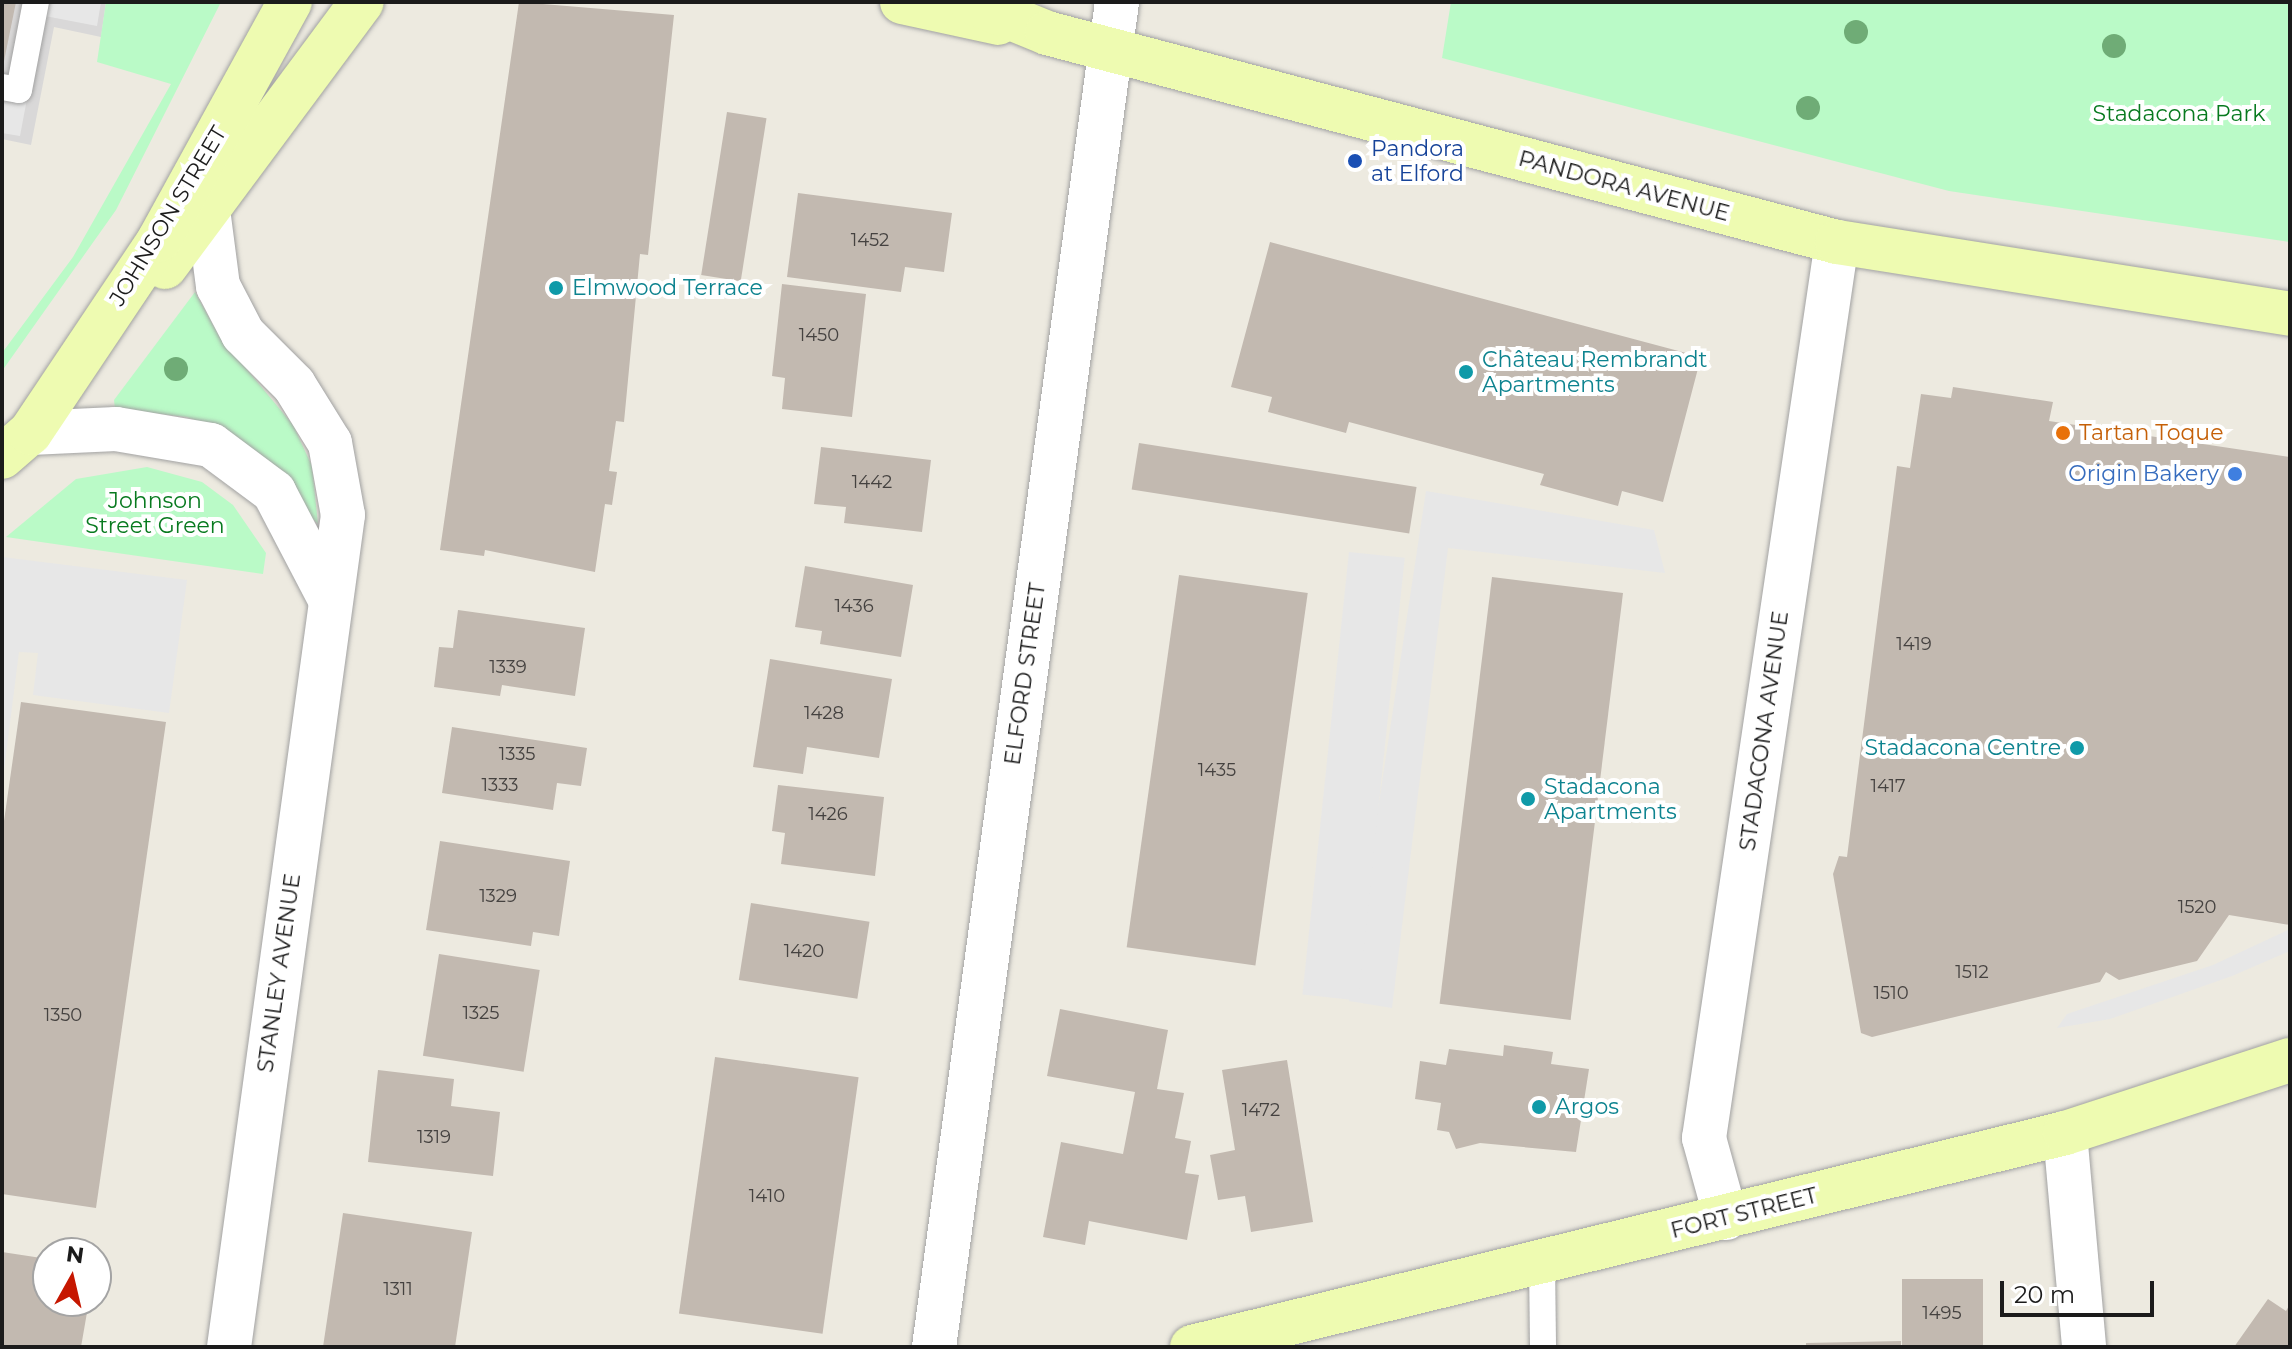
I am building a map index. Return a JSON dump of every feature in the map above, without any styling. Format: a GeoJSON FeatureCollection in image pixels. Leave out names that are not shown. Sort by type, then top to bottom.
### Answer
{"type":"FeatureCollection","features":[{"type":"Feature","properties":{"kind":"main road"},"geometry":{"type":"LineString","coordinates":[[243,87],[254,2]]}},
{"type":"Feature","properties":{"kind":"main road","name":"JOHNSON STREET"},"geometry":{"type":"LineString","coordinates":[[16,445],[64,384],[159,240],[290,2]]}},
{"type":"Feature","properties":{"kind":"main road"},"geometry":{"type":"LineString","coordinates":[[64,384],[209,217],[362,2]]}},
{"type":"Feature","properties":{"kind":"main road"},"geometry":{"type":"LineString","coordinates":[[902,2],[1047,33]]}},
{"type":"Feature","properties":{"kind":"main road","name":"PANDORA AVENUE"},"geometry":{"type":"LineString","coordinates":[[971,2],[1047,33],[1837,242],[2290,314]]}},
{"type":"Feature","properties":{"kind":"main road","name":"FORT STREET"},"geometry":{"type":"LineString","coordinates":[[1192,1347],[2065,1133],[2290,1060]]}},
{"type":"Feature","properties":{"kind":"street","name":"ELFORD STREET"},"geometry":{"type":"LineString","coordinates":[[934,1347],[1117,2]]}},
{"type":"Feature","properties":{"kind":"street","name":"STANLEY AVENUE"},"geometry":{"type":"LineString","coordinates":[[209,217],[218,286],[243,334],[294,385],[330,443],[343,515],[229,1347]]}},
{"type":"Feature","properties":{"kind":"street","name":"STADACONA AVENUE"},"geometry":{"type":"LineString","coordinates":[[1726,1218],[1704,1138],[1837,242]]}},
{"type":"Feature","properties":{"kind":"street"},"geometry":{"type":"LineString","coordinates":[[16,445],[116,429],[211,445],[274,492],[330,599]]}},
{"type":"Feature","properties":{"kind":"street"},"geometry":{"type":"LineString","coordinates":[[2065,1133],[2084,1347]]}},
{"type":"Feature","properties":{"kind":"lane"},"geometry":{"type":"LineString","coordinates":[[2,87],[19,90],[36,2]]}},
{"type":"Feature","properties":{"kind":"lane"},"geometry":{"type":"LineString","coordinates":[[1542,1262],[1543,1347]]}},
{"type":"Feature","properties":{"kind":"shaded area"},"geometry":{"type":"Polygon","coordinates":[[[2,2],[106,2],[101,37],[54,27],[31,145],[2,139],[2,2]]]}},
{"type":"Feature","properties":{"kind":"shaded area"},"geometry":{"type":"Polygon","coordinates":[[[47,2],[101,2],[97,26],[45,16],[47,2]]]}},
{"type":"Feature","properties":{"kind":"shaded area"},"geometry":{"type":"Polygon","coordinates":[[[2,78],[30,83],[20,136],[2,133],[2,78]]]}},
{"type":"Feature","properties":{"kind":"shaded area"},"geometry":{"type":"Polygon","coordinates":[[[1426,491],[1654,530],[1665,573],[1448,548],[1392,1008],[1349,1001],[1426,491]]]}},
{"type":"Feature","properties":{"kind":"shaded area"},"geometry":{"type":"Polygon","coordinates":[[[1349,552],[1405,558],[1358,1000],[1302,995],[1349,552]]]}},
{"type":"Feature","properties":{"kind":"shaded area"},"geometry":{"type":"Polygon","coordinates":[[[2,557],[187,580],[169,713],[33,695],[38,653],[19,652],[2,786],[2,557]]]}},
{"type":"Feature","properties":{"kind":"shaded area"},"geometry":{"type":"Polygon","coordinates":[[[2290,929],[2290,951],[2232,976],[2110,1019],[2057,1028],[2067,1014],[2213,965],[2290,929]]]}},
{"type":"Feature","properties":{"kind":"green space"},"geometry":{"type":"Polygon","coordinates":[[[106,2],[221,2],[116,210],[2,371],[2,353],[73,257],[171,84],[97,62],[106,2]]]}},
{"type":"Feature","properties":{"kind":"green space","name":"Stadacona Park"},"geometry":{"type":"Polygon","coordinates":[[[1451,2],[2290,2],[2290,242],[1949,191],[1442,58],[1451,2]]]}},
{"type":"Feature","properties":{"kind":"green space","name":"Johnson Street Green"},"geometry":{"type":"Polygon","coordinates":[[[195,292],[219,336],[293,425],[312,466],[318,524],[218,429],[187,417],[115,409],[114,400],[195,292]]]}},
{"type":"Feature","properties":{"kind":"green space","name":"Johnson Street Green"},"geometry":{"type":"Polygon","coordinates":[[[147,467],[202,482],[233,505],[266,553],[263,574],[6,537],[76,479],[147,467]]]}},
{"type":"Feature","properties":{"kind":"building"},"geometry":{"type":"Polygon","coordinates":[[[2,2],[16,2],[3,66],[2,66],[2,2]]]}},
{"type":"Feature","properties":{"kind":"building","name":"Elmwood Terrace"},"geometry":{"type":"Polygon","coordinates":[[[519,2],[674,15],[648,255],[640,254],[624,422],[616,421],[609,471],[617,472],[612,505],[605,504],[595,572],[485,550],[484,556],[440,550],[519,2]]]}},
{"type":"Feature","properties":{"kind":"building"},"geometry":{"type":"Polygon","coordinates":[[[727,112],[767,118],[741,281],[701,275],[727,112]]]}},
{"type":"Feature","properties":{"kind":"building"},"geometry":{"type":"Polygon","coordinates":[[[798,193],[952,213],[944,272],[905,267],[901,292],[787,277],[798,193]]]}},
{"type":"Feature","properties":{"kind":"building","name":"Château Rembrandt Apartments"},"geometry":{"type":"Polygon","coordinates":[[[1270,242],[1701,357],[1663,502],[1622,491],[1618,506],[1540,485],[1544,474],[1349,422],[1346,433],[1268,412],[1272,397],[1231,387],[1270,242]]]}},
{"type":"Feature","properties":{"kind":"building"},"geometry":{"type":"Polygon","coordinates":[[[782,284],[866,294],[852,417],[782,409],[785,378],[772,376],[782,284]]]}},
{"type":"Feature","properties":{"kind":"building","name":"Stadacona Centre"},"geometry":{"type":"Polygon","coordinates":[[[1953,387],[2053,402],[2049,421],[2290,457],[2290,925],[2229,915],[2197,961],[2119,980],[2106,972],[2100,982],[1872,1037],[1861,1033],[1833,874],[1839,856],[1847,857],[1897,466],[1910,468],[1921,394],[1951,398],[1953,387]]]}},
{"type":"Feature","properties":{"kind":"building"},"geometry":{"type":"Polygon","coordinates":[[[1139,443],[1417,487],[1409,533],[1132,489],[1139,443]]]}},
{"type":"Feature","properties":{"kind":"building"},"geometry":{"type":"Polygon","coordinates":[[[821,447],[931,460],[922,532],[844,523],[846,507],[814,504],[821,447]]]}},
{"type":"Feature","properties":{"kind":"building"},"geometry":{"type":"Polygon","coordinates":[[[805,566],[913,585],[901,657],[820,644],[822,631],[795,627],[805,566]]]}},
{"type":"Feature","properties":{"kind":"building"},"geometry":{"type":"Polygon","coordinates":[[[1179,575],[1308,593],[1255,965],[1127,947],[1179,575]]]}},
{"type":"Feature","properties":{"kind":"building","name":"Stadacona Apartments"},"geometry":{"type":"Polygon","coordinates":[[[1492,577],[1623,593],[1571,1020],[1440,1004],[1492,577]]]}},
{"type":"Feature","properties":{"kind":"building"},"geometry":{"type":"Polygon","coordinates":[[[458,610],[585,628],[575,696],[502,685],[500,696],[434,687],[439,647],[453,648],[458,610]]]}},
{"type":"Feature","properties":{"kind":"building"},"geometry":{"type":"Polygon","coordinates":[[[770,659],[892,679],[879,758],[807,747],[803,774],[753,767],[770,659]]]}},
{"type":"Feature","properties":{"kind":"building"},"geometry":{"type":"Polygon","coordinates":[[[21,702],[166,722],[96,1208],[2,1194],[2,835],[21,702]]]}},
{"type":"Feature","properties":{"kind":"building"},"geometry":{"type":"Polygon","coordinates":[[[452,727],[587,748],[581,786],[557,783],[553,810],[442,793],[452,727]]]}},
{"type":"Feature","properties":{"kind":"building"},"geometry":{"type":"Polygon","coordinates":[[[778,785],[884,797],[875,876],[781,864],[785,833],[772,831],[778,785]]]}},
{"type":"Feature","properties":{"kind":"building"},"geometry":{"type":"Polygon","coordinates":[[[440,841],[570,861],[559,936],[533,932],[531,946],[426,930],[440,841]]]}},
{"type":"Feature","properties":{"kind":"building"},"geometry":{"type":"Polygon","coordinates":[[[751,903],[870,922],[857,999],[739,980],[751,903]]]}},
{"type":"Feature","properties":{"kind":"building"},"geometry":{"type":"Polygon","coordinates":[[[439,954],[540,970],[524,1072],[423,1056],[439,954]]]}},
{"type":"Feature","properties":{"kind":"building"},"geometry":{"type":"Polygon","coordinates":[[[1060,1009],[1168,1030],[1157,1089],[1184,1093],[1175,1138],[1191,1141],[1185,1173],[1199,1175],[1187,1240],[1089,1221],[1085,1245],[1043,1237],[1061,1142],[1123,1154],[1135,1092],[1047,1076],[1060,1009]]]}},
{"type":"Feature","properties":{"kind":"building"},"geometry":{"type":"Polygon","coordinates":[[[1504,1045],[1553,1052],[1551,1064],[1589,1069],[1576,1152],[1480,1143],[1456,1149],[1449,1132],[1437,1130],[1441,1103],[1415,1099],[1420,1061],[1446,1065],[1449,1049],[1503,1056],[1504,1045]]]}},
{"type":"Feature","properties":{"kind":"building"},"geometry":{"type":"Polygon","coordinates":[[[715,1057],[859,1077],[823,1334],[679,1313],[715,1057]]]}},
{"type":"Feature","properties":{"kind":"building"},"geometry":{"type":"Polygon","coordinates":[[[1287,1060],[1313,1222],[1251,1232],[1245,1196],[1218,1200],[1210,1155],[1235,1150],[1222,1070],[1287,1060]]]}},
{"type":"Feature","properties":{"kind":"building"},"geometry":{"type":"Polygon","coordinates":[[[378,1070],[454,1079],[451,1106],[500,1112],[493,1176],[368,1162],[378,1070]]]}},
{"type":"Feature","properties":{"kind":"building"},"geometry":{"type":"Polygon","coordinates":[[[343,1213],[472,1232],[455,1347],[323,1347],[343,1213]]]}},
{"type":"Feature","properties":{"kind":"building"},"geometry":{"type":"Polygon","coordinates":[[[2,1252],[32,1257],[32,1317],[86,1317],[81,1347],[2,1345],[2,1252]]]}},
{"type":"Feature","properties":{"kind":"building"},"geometry":{"type":"Polygon","coordinates":[[[1902,1279],[1983,1279],[1983,1347],[1902,1347],[1902,1279]]]}},
{"type":"Feature","properties":{"kind":"building"},"geometry":{"type":"Polygon","coordinates":[[[2268,1299],[2286,1311],[2290,1304],[2290,1347],[2234,1347],[2268,1299]]]}},
{"type":"Feature","properties":{"kind":"building"},"geometry":{"type":"Polygon","coordinates":[[[1901,1341],[1901,1347],[1806,1347],[1806,1343],[1901,1341]]]}},
{"type":"Feature","properties":{"kind":"place","name":"Pandora at Elford"},"geometry":{"type":"Point","coordinates":[1355,161]}},
{"type":"Feature","properties":{"kind":"place","name":"Elmwood Terrace"},"geometry":{"type":"Point","coordinates":[556,288]}},
{"type":"Feature","properties":{"kind":"place","name":"Château Rembrandt Apartments"},"geometry":{"type":"Point","coordinates":[1466,372]}},
{"type":"Feature","properties":{"kind":"place","name":"Tartan Toque"},"geometry":{"type":"Point","coordinates":[2063,433]}},
{"type":"Feature","properties":{"kind":"place","name":"Origin Bakery"},"geometry":{"type":"Point","coordinates":[2235,474]}},
{"type":"Feature","properties":{"kind":"place","name":"Stadacona Centre"},"geometry":{"type":"Point","coordinates":[2077,748]}},
{"type":"Feature","properties":{"kind":"place","name":"Stadacona Apartments"},"geometry":{"type":"Point","coordinates":[1528,799]}},
{"type":"Feature","properties":{"kind":"place","name":"Argos"},"geometry":{"type":"Point","coordinates":[1539,1107]}}]}
